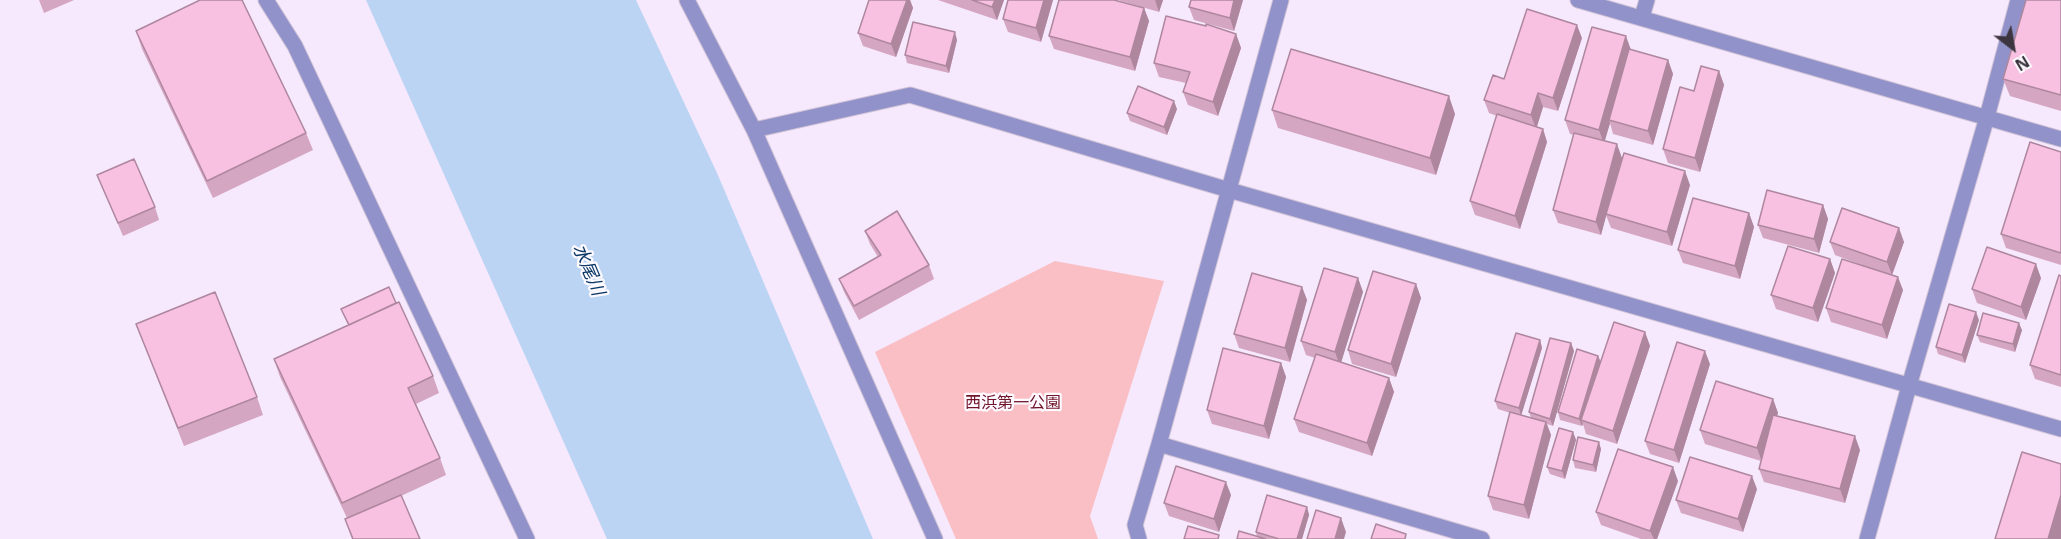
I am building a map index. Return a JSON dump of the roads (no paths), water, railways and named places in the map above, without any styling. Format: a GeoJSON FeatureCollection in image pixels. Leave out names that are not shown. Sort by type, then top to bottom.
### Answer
{"type":"FeatureCollection","features":[{"type":"Feature","properties":{"kind":"street"},"geometry":{"type":"LineString","coordinates":[[266,0],[295,46],[527,539]]}},
{"type":"Feature","properties":{"kind":"street"},"geometry":{"type":"LineString","coordinates":[[687,0],[754,130],[935,539]]}},
{"type":"Feature","properties":{"kind":"street"},"geometry":{"type":"LineString","coordinates":[[1139,539],[1135,525],[1281,0]]}},
{"type":"Feature","properties":{"kind":"street"},"geometry":{"type":"LineString","coordinates":[[1578,0],[2061,139]]}},
{"type":"Feature","properties":{"kind":"street"},"geometry":{"type":"LineString","coordinates":[[1642,17],[1647,0]]}},
{"type":"Feature","properties":{"kind":"street"},"geometry":{"type":"LineString","coordinates":[[1867,539],[1988,117],[2018,0]]}},
{"type":"Feature","properties":{"kind":"street"},"geometry":{"type":"LineString","coordinates":[[754,130],[910,95],[1229,190],[2061,429]]}},
{"type":"Feature","properties":{"kind":"street"},"geometry":{"type":"LineString","coordinates":[[1159,444],[1482,539]]}},
{"type":"Feature","properties":{"kind":"water","name":"水尾川"},"geometry":{"type":"Polygon","coordinates":[[[366,0],[636,0],[717,173],[873,539],[607,539],[366,0]]]}},
{"type":"Feature","properties":{"kind":"park label","name":"西浜第一公園"},"geometry":{"type":"Point","coordinates":[1013,403]}}]}
